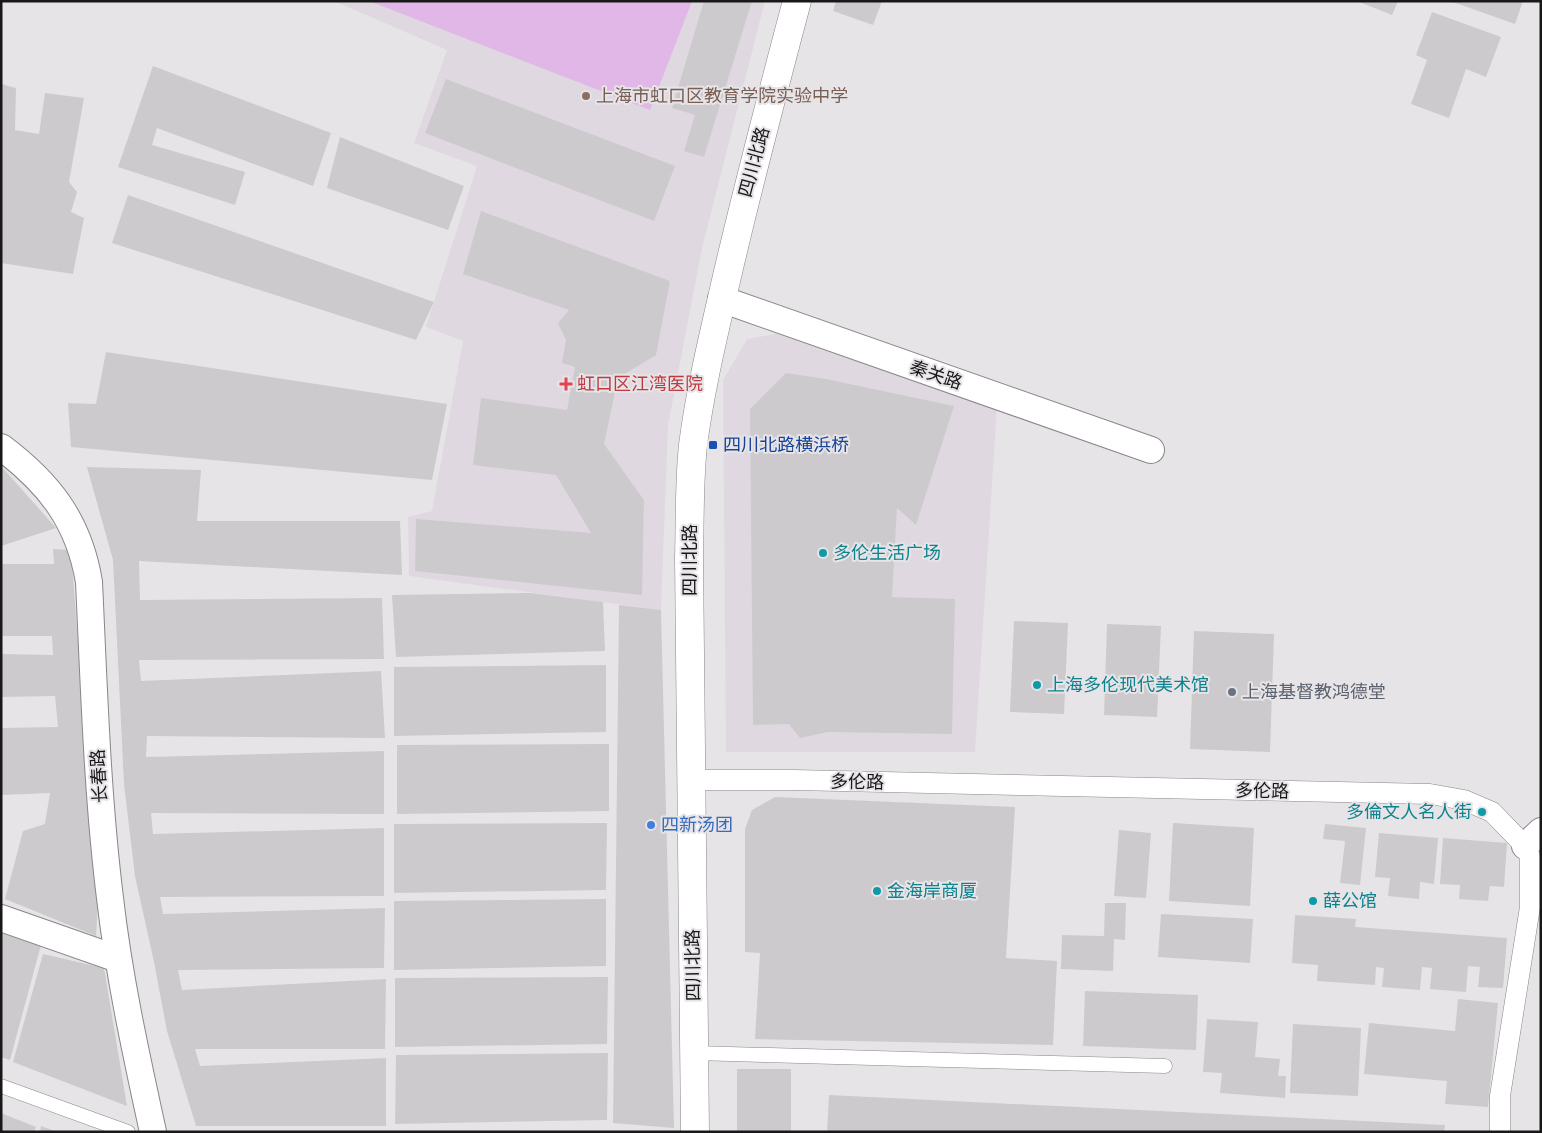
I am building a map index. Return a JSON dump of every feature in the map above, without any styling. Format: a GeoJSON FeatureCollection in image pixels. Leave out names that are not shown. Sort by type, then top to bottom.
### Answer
{"type":"FeatureCollection","features":[{"type":"Feature","properties":{"kind":"main road","name":"四川北路"},"geometry":{"type":"LineString","coordinates":[[695,1132],[690,499],[693,445],[700,400],[721,299],[747,188],[797,1]]}},
{"type":"Feature","properties":{"kind":"street","name":"秦关路"},"geometry":{"type":"LineString","coordinates":[[721,299],[1151,450]]}},
{"type":"Feature","properties":{"kind":"street","name":"长春路"},"geometry":{"type":"LineString","coordinates":[[1,446],[24,464],[56,499],[75,534],[86,560],[89,582],[104,844],[118,959],[128,1019],[153,1132]]}},
{"type":"Feature","properties":{"kind":"street","name":"多伦路"},"geometry":{"type":"LineString","coordinates":[[692,780],[1430,794],[1464,800],[1492,812],[1533,839],[1530,857],[1530,907],[1500,1096],[1500,1132]]}},
{"type":"Feature","properties":{"kind":"street"},"geometry":{"type":"LineString","coordinates":[[1,918],[118,959]]}},
{"type":"Feature","properties":{"kind":"lane"},"geometry":{"type":"LineString","coordinates":[[694,1053],[1164,1066]]}},
{"type":"Feature","properties":{"kind":"lane"},"geometry":{"type":"LineString","coordinates":[[1,1086],[128,1132]]}},
{"type":"Feature","properties":{"kind":"shaded area"},"geometry":{"type":"Polygon","coordinates":[[[334,1],[765,1],[702,248],[668,426],[661,610],[409,576],[408,517],[432,511],[463,341],[426,327],[477,166],[414,143],[447,50],[334,1]]]}},
{"type":"Feature","properties":{"kind":"shaded area"},"geometry":{"type":"Polygon","coordinates":[[[369,1],[692,1],[650,110],[369,1]]]}},
{"type":"Feature","properties":{"kind":"shaded area"},"geometry":{"type":"Polygon","coordinates":[[[786,332],[997,406],[975,752],[726,752],[723,380],[747,339],[786,332]]]}},
{"type":"Feature","properties":{"kind":"building"},"geometry":{"type":"Polygon","coordinates":[[[704,1],[752,1],[704,157],[684,151],[695,115],[672,108],[704,1]]]}},
{"type":"Feature","properties":{"kind":"building"},"geometry":{"type":"Polygon","coordinates":[[[836,1],[882,1],[873,25],[833,11],[836,1]]]}},
{"type":"Feature","properties":{"kind":"building"},"geometry":{"type":"Polygon","coordinates":[[[1357,1],[1398,1],[1392,15],[1357,1]]]}},
{"type":"Feature","properties":{"kind":"building"},"geometry":{"type":"Polygon","coordinates":[[[1450,1],[1523,1],[1515,24],[1450,1]]]}},
{"type":"Feature","properties":{"kind":"building"},"geometry":{"type":"Polygon","coordinates":[[[1432,12],[1501,37],[1486,77],[1466,69],[1449,118],[1411,104],[1427,60],[1416,55],[1432,12]]]}},
{"type":"Feature","properties":{"kind":"building"},"geometry":{"type":"Polygon","coordinates":[[[153,66],[331,133],[313,186],[157,128],[152,145],[245,172],[235,205],[118,167],[153,66]]]}},
{"type":"Feature","properties":{"kind":"building"},"geometry":{"type":"Polygon","coordinates":[[[446,79],[675,166],[654,221],[425,133],[446,79]]]}},
{"type":"Feature","properties":{"kind":"building"},"geometry":{"type":"Polygon","coordinates":[[[1,84],[16,88],[15,130],[39,134],[45,93],[84,98],[69,182],[77,192],[71,212],[84,218],[73,274],[1,263],[1,84]]]}},
{"type":"Feature","properties":{"kind":"building"},"geometry":{"type":"Polygon","coordinates":[[[340,137],[464,186],[448,230],[327,188],[340,137]]]}},
{"type":"Feature","properties":{"kind":"building"},"geometry":{"type":"Polygon","coordinates":[[[128,195],[434,302],[416,340],[112,243],[128,195]]]}},
{"type":"Feature","properties":{"kind":"building"},"geometry":{"type":"Polygon","coordinates":[[[481,211],[670,281],[656,355],[618,378],[604,444],[644,500],[642,595],[415,571],[416,519],[591,533],[556,475],[473,465],[481,398],[567,410],[575,367],[562,363],[566,340],[558,323],[569,310],[463,274],[481,211]]]}},
{"type":"Feature","properties":{"kind":"building"},"geometry":{"type":"Polygon","coordinates":[[[106,352],[447,404],[432,480],[71,447],[68,403],[96,404],[106,352]]]}},
{"type":"Feature","properties":{"kind":"building"},"geometry":{"type":"Polygon","coordinates":[[[786,373],[826,379],[954,406],[916,525],[897,508],[892,597],[955,599],[952,734],[828,732],[800,738],[789,724],[753,725],[750,409],[786,373]]]}},
{"type":"Feature","properties":{"kind":"building"},"geometry":{"type":"Polygon","coordinates":[[[1,466],[56,528],[1,546],[1,466]]]}},
{"type":"Feature","properties":{"kind":"building"},"geometry":{"type":"Polygon","coordinates":[[[87,467],[201,470],[197,521],[400,521],[402,575],[139,561],[140,600],[382,598],[384,659],[139,660],[141,681],[381,671],[385,738],[147,736],[146,757],[384,751],[384,814],[151,813],[153,834],[384,828],[384,896],[160,897],[163,914],[385,908],[384,968],[178,970],[182,990],[386,979],[385,1049],[195,1049],[200,1066],[386,1058],[386,1126],[196,1126],[167,1031],[135,876],[124,784],[113,560],[87,467]]]}},
{"type":"Feature","properties":{"kind":"building"},"geometry":{"type":"Polygon","coordinates":[[[53,549],[71,550],[98,903],[96,936],[5,899],[23,831],[45,824],[50,793],[1,795],[1,728],[58,727],[55,696],[1,697],[1,654],[53,655],[52,636],[1,636],[1,564],[54,564],[53,549]]]}},
{"type":"Feature","properties":{"kind":"building"},"geometry":{"type":"Polygon","coordinates":[[[531,593],[603,602],[605,651],[396,657],[392,595],[531,593]]]}},
{"type":"Feature","properties":{"kind":"building"},"geometry":{"type":"Polygon","coordinates":[[[619,605],[661,610],[674,1128],[613,1123],[619,605]]]}},
{"type":"Feature","properties":{"kind":"building"},"geometry":{"type":"Polygon","coordinates":[[[1014,621],[1068,623],[1064,714],[1010,712],[1014,621]]]}},
{"type":"Feature","properties":{"kind":"building"},"geometry":{"type":"Polygon","coordinates":[[[1107,624],[1161,626],[1157,717],[1104,715],[1107,624]]]}},
{"type":"Feature","properties":{"kind":"building","name":"上海基督教鸿德堂"},"geometry":{"type":"Polygon","coordinates":[[[1194,631],[1274,634],[1270,752],[1190,749],[1194,631]]]}},
{"type":"Feature","properties":{"kind":"building"},"geometry":{"type":"Polygon","coordinates":[[[606,665],[606,732],[394,736],[394,667],[606,665]]]}},
{"type":"Feature","properties":{"kind":"building"},"geometry":{"type":"Polygon","coordinates":[[[609,744],[609,811],[397,814],[397,745],[609,744]]]}},
{"type":"Feature","properties":{"kind":"building","name":"金海岸商厦"},"geometry":{"type":"Polygon","coordinates":[[[775,797],[1015,807],[1006,958],[1057,961],[1053,1045],[755,1039],[760,953],[745,952],[745,829],[752,810],[775,797]]]}},
{"type":"Feature","properties":{"kind":"building"},"geometry":{"type":"Polygon","coordinates":[[[607,823],[606,890],[394,893],[394,824],[607,823]]]}},
{"type":"Feature","properties":{"kind":"building"},"geometry":{"type":"Polygon","coordinates":[[[1173,823],[1254,828],[1250,906],[1169,901],[1173,823]]]}},
{"type":"Feature","properties":{"kind":"building"},"geometry":{"type":"Polygon","coordinates":[[[1325,824],[1366,828],[1360,885],[1340,883],[1345,841],[1323,839],[1325,824]]]}},
{"type":"Feature","properties":{"kind":"building"},"geometry":{"type":"Polygon","coordinates":[[[1119,830],[1151,833],[1146,898],[1114,896],[1119,830]]]}},
{"type":"Feature","properties":{"kind":"building"},"geometry":{"type":"Polygon","coordinates":[[[1379,833],[1438,838],[1434,884],[1420,882],[1419,899],[1388,896],[1390,878],[1375,877],[1379,833]]]}},
{"type":"Feature","properties":{"kind":"building"},"geometry":{"type":"Polygon","coordinates":[[[1443,838],[1507,843],[1504,887],[1490,886],[1488,901],[1459,899],[1460,885],[1440,884],[1443,838]]]}},
{"type":"Feature","properties":{"kind":"building"},"geometry":{"type":"Polygon","coordinates":[[[606,899],[606,966],[394,970],[394,901],[606,899]]]}},
{"type":"Feature","properties":{"kind":"building"},"geometry":{"type":"Polygon","coordinates":[[[1105,903],[1126,903],[1125,940],[1114,939],[1113,971],[1061,969],[1062,935],[1104,936],[1105,903]]]}},
{"type":"Feature","properties":{"kind":"building"},"geometry":{"type":"Polygon","coordinates":[[[1161,914],[1253,919],[1250,963],[1158,957],[1161,914]]]}},
{"type":"Feature","properties":{"kind":"building"},"geometry":{"type":"Polygon","coordinates":[[[1295,915],[1356,919],[1355,927],[1507,938],[1503,988],[1478,987],[1480,967],[1468,966],[1466,992],[1430,989],[1432,968],[1422,967],[1420,990],[1382,987],[1384,968],[1376,967],[1375,985],[1317,981],[1318,965],[1292,963],[1295,915]]]}},
{"type":"Feature","properties":{"kind":"building"},"geometry":{"type":"Polygon","coordinates":[[[1,931],[41,945],[10,1060],[1,1057],[1,931]]]}},
{"type":"Feature","properties":{"kind":"building"},"geometry":{"type":"Polygon","coordinates":[[[43,954],[104,968],[127,1106],[13,1062],[43,954]]]}},
{"type":"Feature","properties":{"kind":"building"},"geometry":{"type":"Polygon","coordinates":[[[608,977],[607,1044],[395,1047],[395,978],[608,977]]]}},
{"type":"Feature","properties":{"kind":"building"},"geometry":{"type":"Polygon","coordinates":[[[1085,991],[1198,995],[1196,1050],[1083,1046],[1085,991]]]}},
{"type":"Feature","properties":{"kind":"building"},"geometry":{"type":"Polygon","coordinates":[[[1458,999],[1498,1003],[1488,1107],[1445,1104],[1447,1081],[1364,1074],[1369,1023],[1455,1031],[1458,999]]]}},
{"type":"Feature","properties":{"kind":"building"},"geometry":{"type":"Polygon","coordinates":[[[1207,1019],[1258,1022],[1255,1057],[1280,1059],[1278,1076],[1286,1076],[1285,1098],[1220,1093],[1222,1073],[1203,1072],[1207,1019]]]}},
{"type":"Feature","properties":{"kind":"building"},"geometry":{"type":"Polygon","coordinates":[[[1293,1024],[1361,1028],[1358,1096],[1290,1093],[1293,1024]]]}},
{"type":"Feature","properties":{"kind":"building"},"geometry":{"type":"Polygon","coordinates":[[[608,1053],[607,1120],[395,1124],[396,1055],[608,1053]]]}},
{"type":"Feature","properties":{"kind":"building"},"geometry":{"type":"Polygon","coordinates":[[[737,1069],[791,1069],[791,1132],[737,1132],[737,1069]]]}},
{"type":"Feature","properties":{"kind":"building"},"geometry":{"type":"Polygon","coordinates":[[[829,1095],[1445,1125],[1444,1132],[827,1132],[829,1095]]]}},
{"type":"Feature","properties":{"kind":"building"},"geometry":{"type":"Polygon","coordinates":[[[1,1113],[36,1127],[34,1132],[1,1132],[1,1113]]]}},
{"type":"Feature","properties":{"kind":"building"},"geometry":{"type":"Polygon","coordinates":[[[41,1126],[55,1131],[55,1132],[40,1132],[41,1126]]]}},
{"type":"Feature","properties":{"kind":"place","name":"上海市虹口区教育学院实验中学"},"geometry":{"type":"Point","coordinates":[586,96]}},
{"type":"Feature","properties":{"kind":"place","name":"虹口区江湾医院"},"geometry":{"type":"Point","coordinates":[566,384]}},
{"type":"Feature","properties":{"kind":"place","name":"四川北路横浜桥"},"geometry":{"type":"Point","coordinates":[713,445]}},
{"type":"Feature","properties":{"kind":"place","name":"多伦生活广场"},"geometry":{"type":"Point","coordinates":[823,553]}},
{"type":"Feature","properties":{"kind":"place","name":"上海多伦现代美术馆"},"geometry":{"type":"Point","coordinates":[1037,685]}},
{"type":"Feature","properties":{"kind":"place","name":"上海基督教鸿德堂"},"geometry":{"type":"Point","coordinates":[1232,692]}},
{"type":"Feature","properties":{"kind":"place","name":"多倫文人名人街"},"geometry":{"type":"Point","coordinates":[1482,812]}},
{"type":"Feature","properties":{"kind":"place","name":"四新汤团"},"geometry":{"type":"Point","coordinates":[651,825]}},
{"type":"Feature","properties":{"kind":"place","name":"金海岸商厦"},"geometry":{"type":"Point","coordinates":[877,891]}},
{"type":"Feature","properties":{"kind":"place","name":"薛公馆"},"geometry":{"type":"Point","coordinates":[1313,901]}}]}
